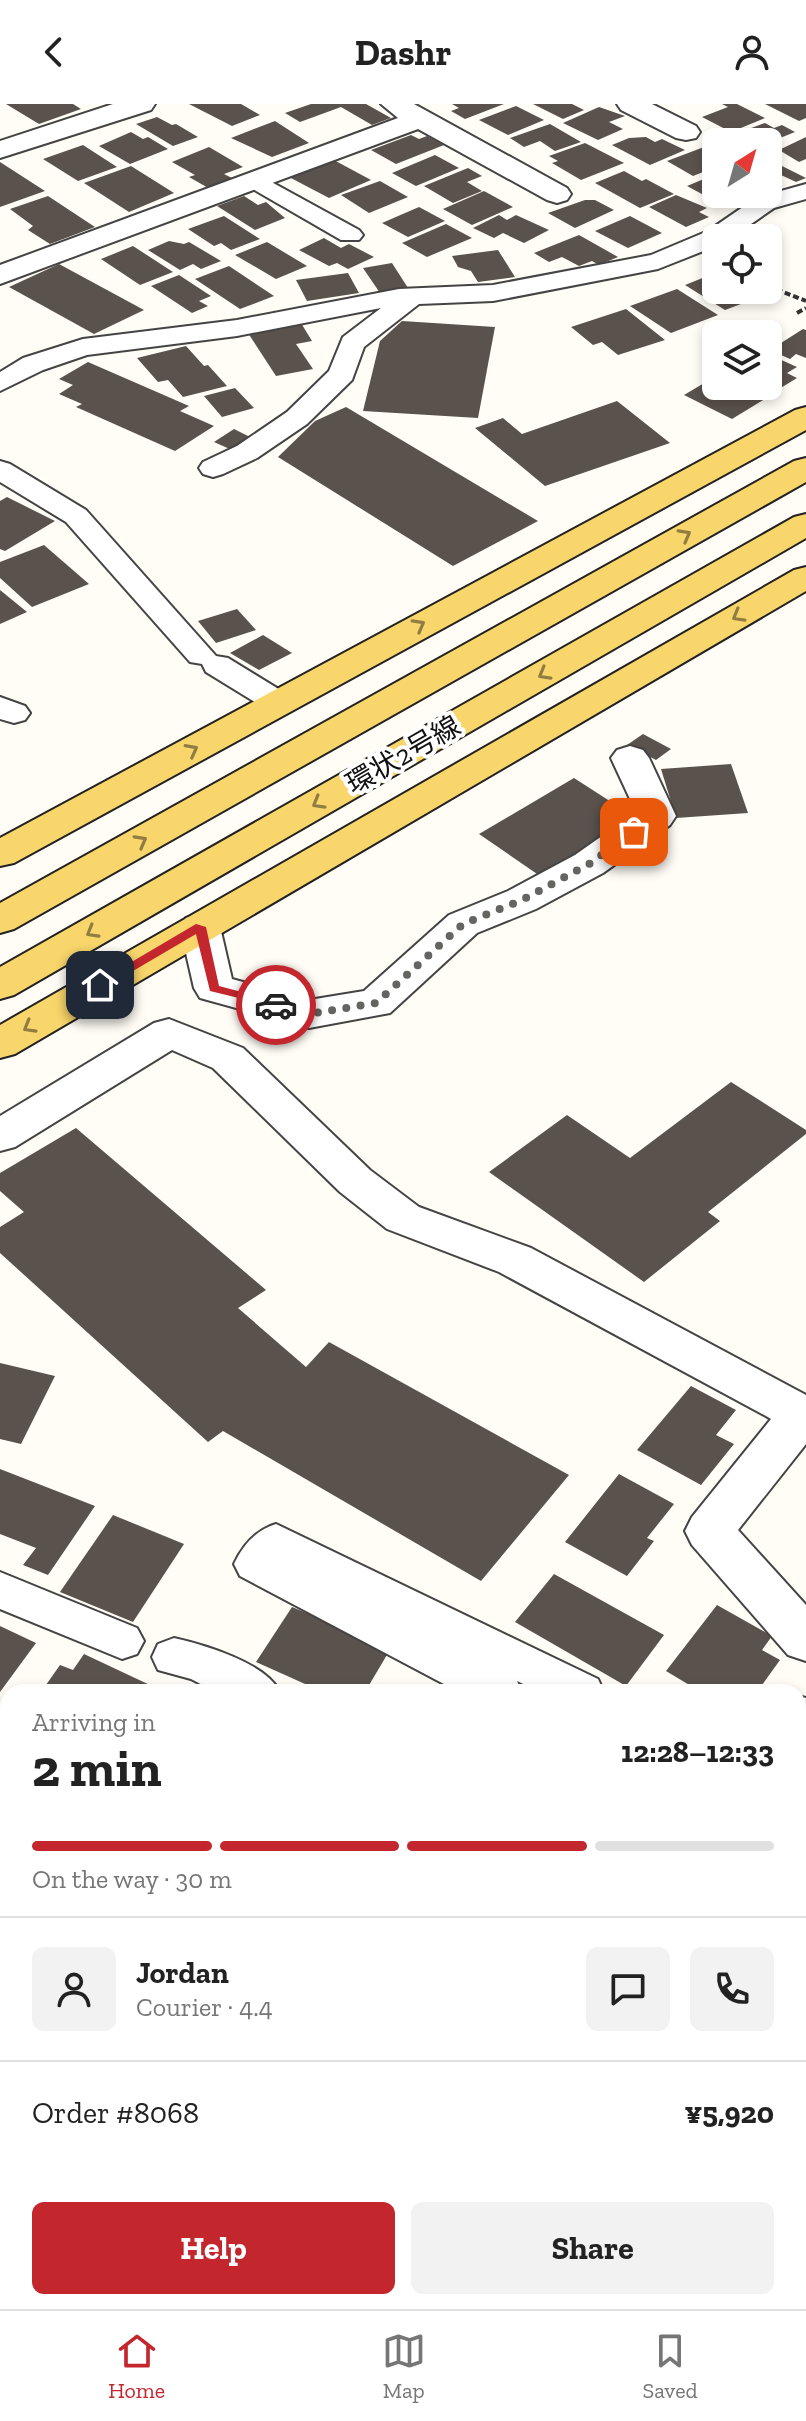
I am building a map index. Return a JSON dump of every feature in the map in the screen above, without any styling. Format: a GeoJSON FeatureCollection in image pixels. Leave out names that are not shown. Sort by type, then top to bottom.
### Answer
{"type":"FeatureCollection","features":[{"type":"Feature","properties":{"kind":"main road"},"geometry":{"type":"LineString","coordinates":[[0,854],[806,417]]}},
{"type":"Feature","properties":{"kind":"main road"},"geometry":{"type":"LineString","coordinates":[[350,723],[617,547],[806,431]]}},
{"type":"Feature","properties":{"kind":"main road","name":"環状2号線"},"geometry":{"type":"LineString","coordinates":[[0,920],[806,468]]}},
{"type":"Feature","properties":{"kind":"main road","name":"環状2号線"},"geometry":{"type":"LineString","coordinates":[[0,985],[806,524]]}},
{"type":"Feature","properties":{"kind":"main road"},"geometry":{"type":"LineString","coordinates":[[250,898],[806,535]]}},
{"type":"Feature","properties":{"kind":"main road"},"geometry":{"type":"LineString","coordinates":[[0,1044],[806,577]]}},
{"type":"Feature","properties":{"kind":"street"},"geometry":{"type":"LineString","coordinates":[[0,150],[141,104]]}},
{"type":"Feature","properties":{"kind":"street"},"geometry":{"type":"LineString","coordinates":[[395,104],[557,194]]}},
{"type":"Feature","properties":{"kind":"street"},"geometry":{"type":"LineString","coordinates":[[631,104],[686,132]]}},
{"type":"Feature","properties":{"kind":"street"},"geometry":{"type":"LineString","coordinates":[[0,275],[420,119]]}},
{"type":"Feature","properties":{"kind":"street"},"geometry":{"type":"LineString","coordinates":[[200,927],[214,988],[309,1014],[376,1003],[463,924],[522,900],[589,864],[657,816],[630,758]]}},
{"type":"Feature","properties":{"kind":"street"},"geometry":{"type":"LineString","coordinates":[[0,1136],[169,1033],[228,1058],[355,1181],[403,1218],[515,1260],[783,1403],[804,1418],[709,1531],[806,1640]]}},
{"type":"Feature","properties":{"kind":"lane"},"geometry":{"type":"LineString","coordinates":[[255,180],[350,235]]}},
{"type":"Feature","properties":{"kind":"lane"},"geometry":{"type":"LineString","coordinates":[[0,383],[33,364],[83,347],[237,328],[415,296],[493,293],[658,261],[717,236],[765,203],[806,191]]}},
{"type":"Feature","properties":{"kind":"lane"},"geometry":{"type":"LineString","coordinates":[[213,468],[247,452],[297,418],[342,374],[352,343],[415,296]]}},
{"type":"Feature","properties":{"kind":"lane"},"geometry":{"type":"LineString","coordinates":[[0,470],[76,516],[209,660],[279,703]]}},
{"type":"Feature","properties":{"kind":"lane"},"geometry":{"type":"LineString","coordinates":[[485,1684],[255,1564],[276,1541],[566,1684]]}},
{"type":"Feature","properties":{"kind":"lane"},"geometry":{"type":"LineString","coordinates":[[0,1590],[122,1641]]}},
{"type":"Feature","properties":{"kind":"lane"},"geometry":{"type":"LineString","coordinates":[[184,1670],[231,1684]]}},
{"type":"Feature","properties":{"kind":"path"},"geometry":{"type":"LineString","coordinates":[[782,292],[806,301]]}},
{"type":"Feature","properties":{"kind":"path"},"geometry":{"type":"LineString","coordinates":[[797,313],[806,308]]}},
{"type":"Feature","properties":{"kind":"building"},"geometry":{"type":"Polygon","coordinates":[[[6,104],[73,104],[81,109],[39,124],[6,104]]]}},
{"type":"Feature","properties":{"kind":"building"},"geometry":{"type":"Polygon","coordinates":[[[189,104],[241,104],[260,115],[232,126],[189,104]]]}},
{"type":"Feature","properties":{"kind":"building"},"geometry":{"type":"Polygon","coordinates":[[[311,104],[366,104],[391,118],[372,125],[341,107],[300,122],[285,113],[311,104]]]}},
{"type":"Feature","properties":{"kind":"building"},"geometry":{"type":"Polygon","coordinates":[[[452,104],[504,104],[465,119],[451,111],[459,108],[452,104]]]}},
{"type":"Feature","properties":{"kind":"building"},"geometry":{"type":"Polygon","coordinates":[[[533,104],[572,104],[584,110],[563,119],[533,104]]]}},
{"type":"Feature","properties":{"kind":"building"},"geometry":{"type":"Polygon","coordinates":[[[722,104],[737,104],[765,118],[741,128],[723,128],[702,117],[728,107],[722,104]]]}},
{"type":"Feature","properties":{"kind":"building"},"geometry":{"type":"Polygon","coordinates":[[[765,104],[806,104],[806,118],[799,121],[765,104]]]}},
{"type":"Feature","properties":{"kind":"building"},"geometry":{"type":"Polygon","coordinates":[[[516,106],[544,120],[508,135],[479,120],[516,106]]]}},
{"type":"Feature","properties":{"kind":"building"},"geometry":{"type":"Polygon","coordinates":[[[599,107],[625,116],[609,122],[623,129],[598,140],[563,123],[599,107]]]}},
{"type":"Feature","properties":{"kind":"building"},"geometry":{"type":"Polygon","coordinates":[[[157,117],[198,137],[173,146],[136,124],[157,117]]]}},
{"type":"Feature","properties":{"kind":"building"},"geometry":{"type":"Polygon","coordinates":[[[275,121],[309,143],[272,157],[231,138],[275,121]]]}},
{"type":"Feature","properties":{"kind":"building"},"geometry":{"type":"Polygon","coordinates":[[[765,123],[774,128],[752,128],[765,123]]]}},
{"type":"Feature","properties":{"kind":"building"},"geometry":{"type":"Polygon","coordinates":[[[550,124],[581,142],[555,151],[540,141],[524,147],[510,138],[550,124]]]}},
{"type":"Feature","properties":{"kind":"building"},"geometry":{"type":"Polygon","coordinates":[[[782,125],[795,132],[782,137],[782,128],[774,128],[782,125]]]}},
{"type":"Feature","properties":{"kind":"building"},"geometry":{"type":"Polygon","coordinates":[[[131,132],[143,139],[148,137],[168,149],[130,164],[99,146],[131,132]]]}},
{"type":"Feature","properties":{"kind":"building"},"geometry":{"type":"Polygon","coordinates":[[[411,135],[419,139],[427,136],[444,145],[396,164],[371,150],[411,135]]]}},
{"type":"Feature","properties":{"kind":"building"},"geometry":{"type":"Polygon","coordinates":[[[646,137],[655,142],[662,139],[685,150],[650,165],[612,145],[629,138],[646,137]]]}},
{"type":"Feature","properties":{"kind":"building"},"geometry":{"type":"Polygon","coordinates":[[[806,137],[806,159],[799,162],[782,152],[782,149],[806,137]]]}},
{"type":"Feature","properties":{"kind":"building"},"geometry":{"type":"Polygon","coordinates":[[[585,143],[624,163],[581,180],[552,163],[558,161],[549,156],[585,143]]]}},
{"type":"Feature","properties":{"kind":"building"},"geometry":{"type":"Polygon","coordinates":[[[83,145],[117,167],[78,181],[43,159],[83,145]]]}},
{"type":"Feature","properties":{"kind":"building"},"geometry":{"type":"Polygon","coordinates":[[[209,147],[243,167],[224,174],[234,179],[210,189],[189,177],[195,175],[172,162],[209,147]]]}},
{"type":"Feature","properties":{"kind":"building"},"geometry":{"type":"Polygon","coordinates":[[[702,148],[702,172],[693,176],[667,161],[702,148]]]}},
{"type":"Feature","properties":{"kind":"building"},"geometry":{"type":"Polygon","coordinates":[[[435,155],[459,168],[416,186],[392,173],[435,155]]]}},
{"type":"Feature","properties":{"kind":"building"},"geometry":{"type":"Polygon","coordinates":[[[332,159],[371,180],[329,198],[289,177],[332,159]]]}},
{"type":"Feature","properties":{"kind":"building"},"geometry":{"type":"Polygon","coordinates":[[[0,162],[45,191],[0,207],[0,162]]]}},
{"type":"Feature","properties":{"kind":"building"},"geometry":{"type":"Polygon","coordinates":[[[131,166],[174,193],[129,212],[84,183],[131,166]]]}},
{"type":"Feature","properties":{"kind":"building"},"geometry":{"type":"Polygon","coordinates":[[[782,166],[806,178],[796,182],[782,175],[782,166]]]}},
{"type":"Feature","properties":{"kind":"building"},"geometry":{"type":"Polygon","coordinates":[[[468,168],[482,176],[467,182],[482,191],[453,203],[424,186],[468,168]]]}},
{"type":"Feature","properties":{"kind":"building"},"geometry":{"type":"Polygon","coordinates":[[[624,171],[674,194],[640,208],[595,183],[624,171]]]}},
{"type":"Feature","properties":{"kind":"building"},"geometry":{"type":"Polygon","coordinates":[[[702,180],[702,194],[687,186],[702,180]]]}},
{"type":"Feature","properties":{"kind":"building"},"geometry":{"type":"Polygon","coordinates":[[[380,181],[408,197],[369,213],[341,195],[380,181]]]}},
{"type":"Feature","properties":{"kind":"building"},"geometry":{"type":"Polygon","coordinates":[[[484,191],[513,207],[472,225],[443,209],[484,191]]]}},
{"type":"Feature","properties":{"kind":"building"},"geometry":{"type":"Polygon","coordinates":[[[676,195],[707,208],[699,212],[709,217],[686,227],[649,207],[676,195]]]}},
{"type":"Feature","properties":{"kind":"building"},"geometry":{"type":"Polygon","coordinates":[[[48,196],[95,227],[50,244],[28,230],[33,226],[10,209],[48,196]]]}},
{"type":"Feature","properties":{"kind":"building"},"geometry":{"type":"Polygon","coordinates":[[[244,196],[258,205],[266,202],[285,218],[255,230],[217,206],[244,196]]]}},
{"type":"Feature","properties":{"kind":"building"},"geometry":{"type":"Polygon","coordinates":[[[585,200],[595,200],[614,210],[575,228],[548,213],[585,200]]]}},
{"type":"Feature","properties":{"kind":"building"},"geometry":{"type":"Polygon","coordinates":[[[419,207],[445,221],[408,237],[382,223],[419,207]]]}},
{"type":"Feature","properties":{"kind":"building"},"geometry":{"type":"Polygon","coordinates":[[[499,215],[507,220],[516,215],[549,230],[524,243],[503,233],[494,238],[473,228],[499,215]]]}},
{"type":"Feature","properties":{"kind":"building"},"geometry":{"type":"Polygon","coordinates":[[[224,216],[260,239],[231,250],[221,243],[214,246],[188,229],[224,216]]]}},
{"type":"Feature","properties":{"kind":"building"},"geometry":{"type":"Polygon","coordinates":[[[630,216],[662,233],[628,248],[595,231],[630,216]]]}},
{"type":"Feature","properties":{"kind":"building"},"geometry":{"type":"Polygon","coordinates":[[[446,224],[472,238],[427,257],[402,243],[446,224]]]}},
{"type":"Feature","properties":{"kind":"building"},"geometry":{"type":"Polygon","coordinates":[[[579,235],[618,257],[599,265],[592,261],[579,266],[562,257],[549,262],[534,253],[579,235]]]}},
{"type":"Feature","properties":{"kind":"building"},"geometry":{"type":"Polygon","coordinates":[[[324,238],[341,248],[349,244],[374,257],[348,269],[337,263],[329,266],[299,250],[324,238]]]}},
{"type":"Feature","properties":{"kind":"building"},"geometry":{"type":"Polygon","coordinates":[[[169,241],[189,242],[221,261],[201,269],[193,264],[180,270],[148,250],[169,241]]]}},
{"type":"Feature","properties":{"kind":"building"},"geometry":{"type":"Polygon","coordinates":[[[267,242],[307,266],[276,279],[235,255],[267,242]]]}},
{"type":"Feature","properties":{"kind":"building"},"geometry":{"type":"Polygon","coordinates":[[[133,246],[173,272],[140,285],[101,259],[133,246]]]}},
{"type":"Feature","properties":{"kind":"building"},"geometry":{"type":"Polygon","coordinates":[[[498,250],[515,277],[478,282],[471,271],[458,267],[452,256],[498,250]]]}},
{"type":"Feature","properties":{"kind":"building"},"geometry":{"type":"Polygon","coordinates":[[[392,263],[408,288],[380,293],[363,268],[392,263]]]}},
{"type":"Feature","properties":{"kind":"building"},"geometry":{"type":"Polygon","coordinates":[[[59,264],[144,310],[94,334],[9,287],[59,264]]]}},
{"type":"Feature","properties":{"kind":"building"},"geometry":{"type":"Polygon","coordinates":[[[229,266],[274,296],[240,309],[195,279],[229,266]]]}},
{"type":"Feature","properties":{"kind":"building"},"geometry":{"type":"Polygon","coordinates":[[[348,273],[359,293],[307,301],[296,280],[348,273]]]}},
{"type":"Feature","properties":{"kind":"building"},"geometry":{"type":"Polygon","coordinates":[[[179,275],[211,296],[199,301],[208,306],[192,313],[151,286],[179,275]]]}},
{"type":"Feature","properties":{"kind":"building"},"geometry":{"type":"Polygon","coordinates":[[[702,278],[702,296],[685,285],[702,278]]]}},
{"type":"Feature","properties":{"kind":"building"},"geometry":{"type":"Polygon","coordinates":[[[677,289],[718,315],[671,333],[630,306],[677,289]]]}},
{"type":"Feature","properties":{"kind":"building"},"geometry":{"type":"Polygon","coordinates":[[[715,304],[741,304],[725,310],[715,304]]]}},
{"type":"Feature","properties":{"kind":"building"},"geometry":{"type":"Polygon","coordinates":[[[626,309],[665,340],[618,355],[602,342],[593,345],[571,327],[626,309]]]}},
{"type":"Feature","properties":{"kind":"building"},"geometry":{"type":"Polygon","coordinates":[[[402,321],[495,327],[478,418],[363,411],[380,341],[402,321]]]}},
{"type":"Feature","properties":{"kind":"building"},"geometry":{"type":"Polygon","coordinates":[[[301,323],[312,341],[296,344],[313,369],[276,376],[248,333],[301,323]]]}},
{"type":"Feature","properties":{"kind":"building"},"geometry":{"type":"Polygon","coordinates":[[[806,330],[806,358],[796,354],[790,359],[782,355],[782,342],[806,330]]]}},
{"type":"Feature","properties":{"kind":"building"},"geometry":{"type":"Polygon","coordinates":[[[186,346],[227,386],[183,397],[168,380],[158,382],[137,358],[186,346]]]}},
{"type":"Feature","properties":{"kind":"building"},"geometry":{"type":"Polygon","coordinates":[[[782,360],[797,367],[787,373],[797,378],[782,387],[782,360]]]}},
{"type":"Feature","properties":{"kind":"building"},"geometry":{"type":"Polygon","coordinates":[[[88,362],[189,406],[180,411],[214,426],[175,451],[76,407],[82,404],[59,394],[73,385],[59,379],[88,362]]]}},
{"type":"Feature","properties":{"kind":"building"},"geometry":{"type":"Polygon","coordinates":[[[702,384],[702,400],[763,400],[732,419],[684,395],[702,384]]]}},
{"type":"Feature","properties":{"kind":"building"},"geometry":{"type":"Polygon","coordinates":[[[235,388],[254,408],[222,417],[204,396],[235,388]]]}},
{"type":"Feature","properties":{"kind":"building"},"geometry":{"type":"Polygon","coordinates":[[[617,401],[670,443],[545,486],[475,428],[503,418],[522,434],[617,401]]]}},
{"type":"Feature","properties":{"kind":"building"},"geometry":{"type":"Polygon","coordinates":[[[346,407],[538,521],[453,566],[278,457],[315,421],[346,407]]]}},
{"type":"Feature","properties":{"kind":"building"},"geometry":{"type":"Polygon","coordinates":[[[234,429],[252,438],[232,450],[214,442],[234,429]]]}},
{"type":"Feature","properties":{"kind":"building"},"geometry":{"type":"Polygon","coordinates":[[[7,497],[55,521],[5,551],[0,549],[0,501],[7,497]]]}},
{"type":"Feature","properties":{"kind":"building"},"geometry":{"type":"Polygon","coordinates":[[[44,545],[89,584],[32,607],[0,578],[0,562],[44,545]]]}},
{"type":"Feature","properties":{"kind":"building"},"geometry":{"type":"Polygon","coordinates":[[[0,590],[27,612],[0,624],[0,590]]]}},
{"type":"Feature","properties":{"kind":"building"},"geometry":{"type":"Polygon","coordinates":[[[237,609],[256,630],[216,643],[198,621],[237,609]]]}},
{"type":"Feature","properties":{"kind":"building"},"geometry":{"type":"Polygon","coordinates":[[[263,635],[292,653],[259,670],[230,653],[263,635]]]}},
{"type":"Feature","properties":{"kind":"building"},"geometry":{"type":"Polygon","coordinates":[[[643,734],[671,749],[656,760],[627,745],[643,734]]]}},
{"type":"Feature","properties":{"kind":"building"},"geometry":{"type":"Polygon","coordinates":[[[731,764],[748,813],[676,818],[661,769],[731,764]]]}},
{"type":"Feature","properties":{"kind":"building"},"geometry":{"type":"Polygon","coordinates":[[[574,778],[636,818],[540,876],[479,834],[574,778]]]}},
{"type":"Feature","properties":{"kind":"building"},"geometry":{"type":"Polygon","coordinates":[[[731,1082],[806,1130],[806,1134],[708,1212],[720,1221],[644,1282],[489,1172],[567,1115],[630,1158],[731,1082]]]}},
{"type":"Feature","properties":{"kind":"building"},"geometry":{"type":"Polygon","coordinates":[[[76,1128],[266,1290],[238,1308],[306,1367],[329,1342],[569,1475],[481,1581],[223,1431],[208,1442],[0,1253],[0,1227],[24,1212],[0,1191],[0,1173],[76,1128]]]}},
{"type":"Feature","properties":{"kind":"building"},"geometry":{"type":"Polygon","coordinates":[[[0,1363],[55,1376],[21,1444],[0,1439],[0,1363]]]}},
{"type":"Feature","properties":{"kind":"building"},"geometry":{"type":"Polygon","coordinates":[[[691,1386],[736,1410],[716,1435],[734,1444],[701,1485],[637,1450],[691,1386]]]}},
{"type":"Feature","properties":{"kind":"building"},"geometry":{"type":"Polygon","coordinates":[[[0,1469],[95,1506],[48,1575],[23,1565],[36,1548],[0,1534],[0,1469]]]}},
{"type":"Feature","properties":{"kind":"building"},"geometry":{"type":"Polygon","coordinates":[[[619,1474],[674,1504],[647,1538],[654,1541],[627,1576],[565,1542],[619,1474]]]}},
{"type":"Feature","properties":{"kind":"building"},"geometry":{"type":"Polygon","coordinates":[[[113,1515],[184,1544],[133,1622],[60,1592],[113,1515]]]}},
{"type":"Feature","properties":{"kind":"building"},"geometry":{"type":"Polygon","coordinates":[[[554,1574],[664,1635],[627,1684],[623,1684],[515,1622],[554,1574]]]}},
{"type":"Feature","properties":{"kind":"building"},"geometry":{"type":"Polygon","coordinates":[[[717,1605],[772,1636],[762,1650],[780,1660],[763,1684],[688,1684],[666,1671],[717,1605]]]}},
{"type":"Feature","properties":{"kind":"building"},"geometry":{"type":"Polygon","coordinates":[[[292,1607],[391,1648],[370,1684],[305,1684],[256,1662],[292,1607]]]}},
{"type":"Feature","properties":{"kind":"building"},"geometry":{"type":"Polygon","coordinates":[[[0,1626],[36,1643],[6,1684],[0,1684],[0,1626]]]}},
{"type":"Feature","properties":{"kind":"building"},"geometry":{"type":"Polygon","coordinates":[[[84,1654],[148,1684],[47,1684],[60,1665],[73,1670],[84,1654]]]}},
{"type":"Feature","properties":{"kind":"way so far"},"geometry":{"type":"LineString","coordinates":[[276,1005],[309,1014],[376,1003],[463,924],[522,900],[589,864],[634,832]]}},
{"type":"Feature","properties":{"kind":"route"},"geometry":{"type":"LineString","coordinates":[[100,985],[200,927],[214,988],[276,1005]]}}]}
